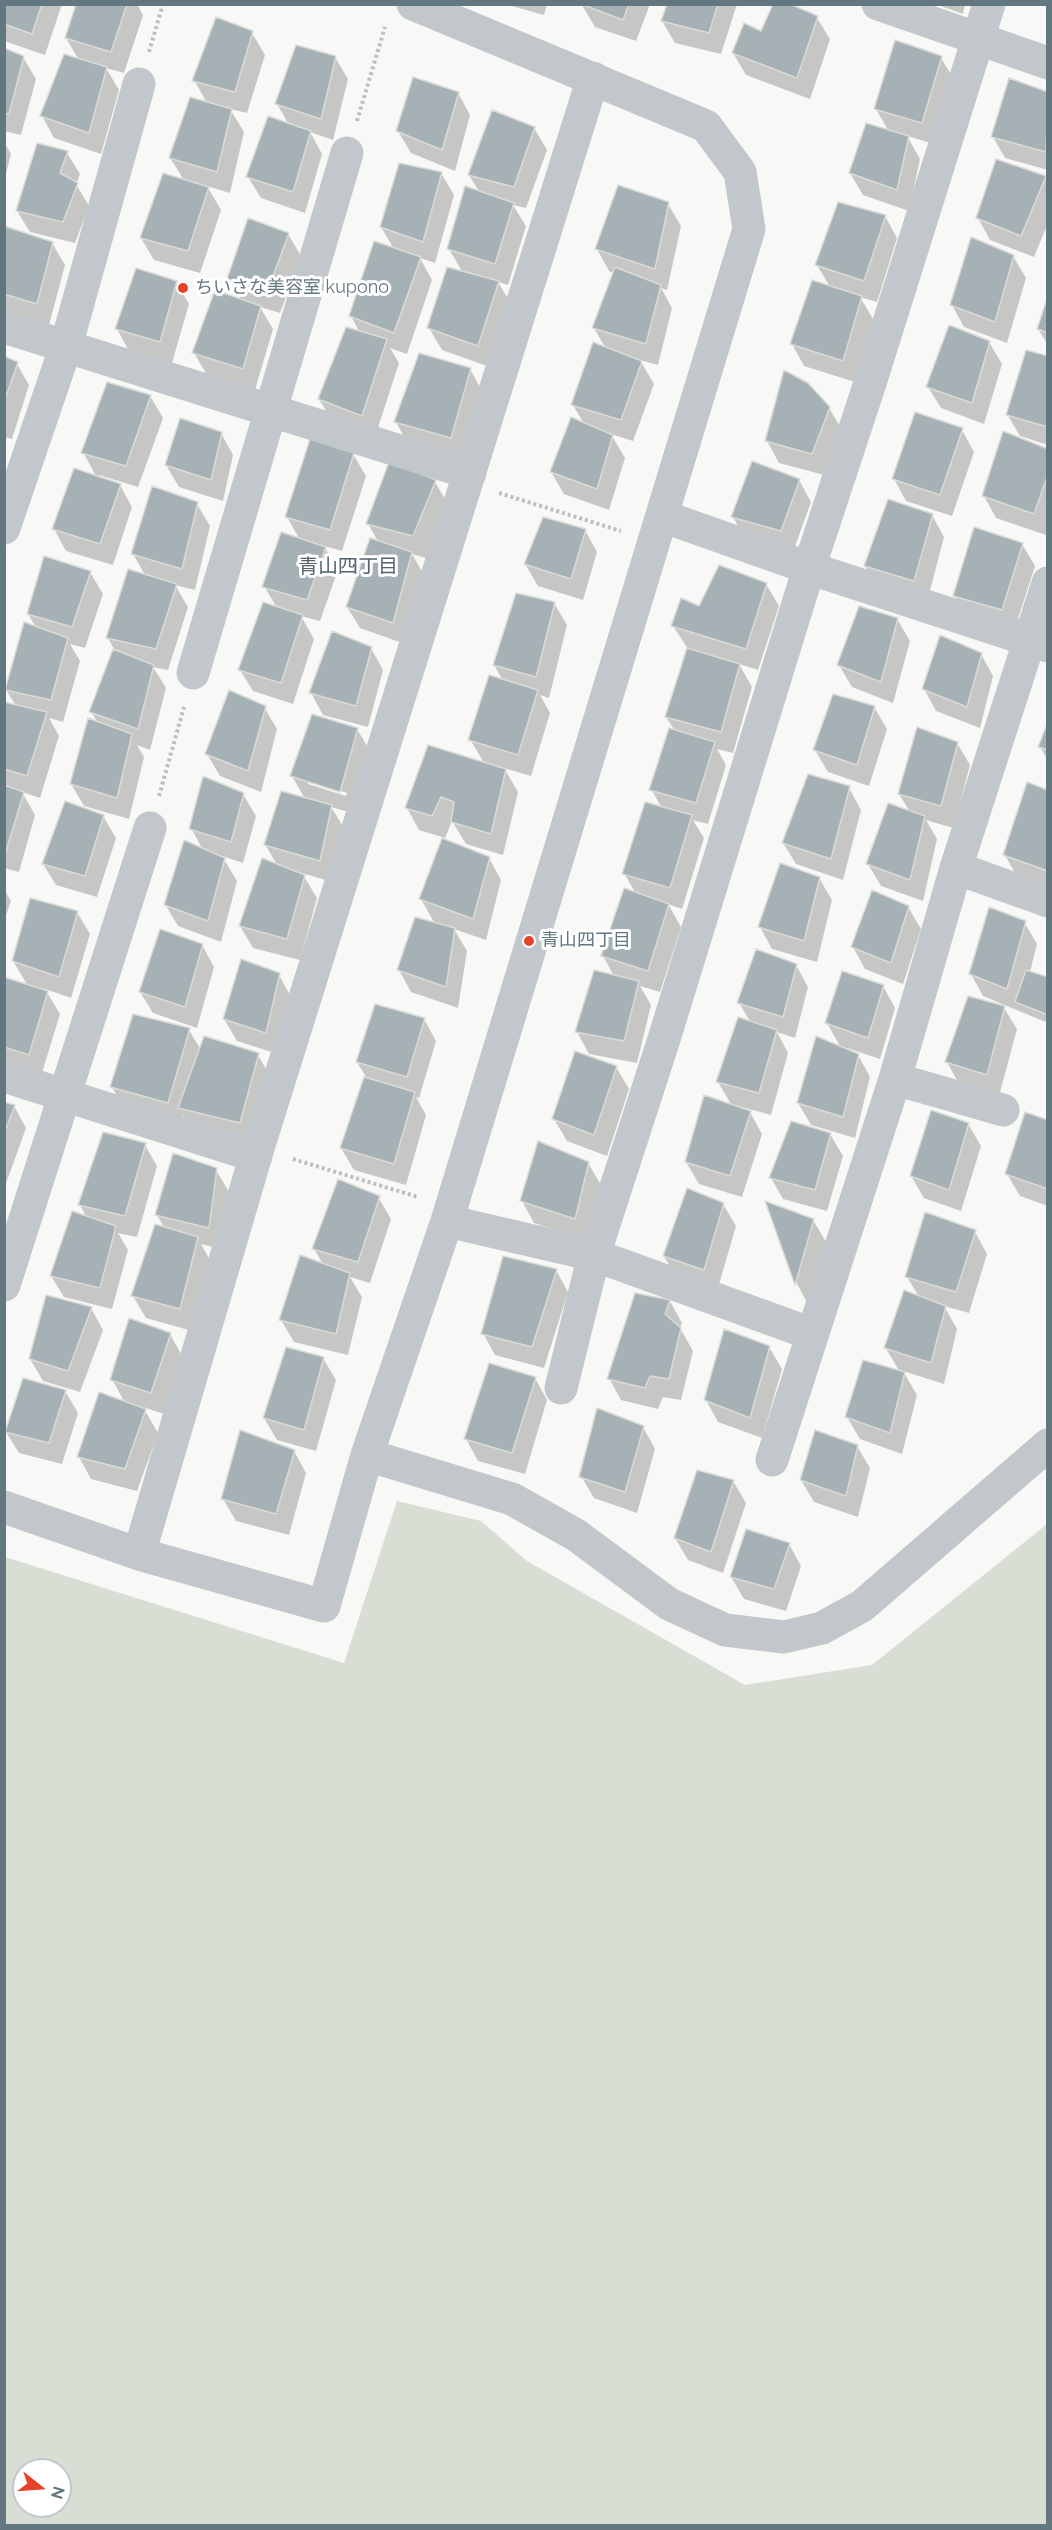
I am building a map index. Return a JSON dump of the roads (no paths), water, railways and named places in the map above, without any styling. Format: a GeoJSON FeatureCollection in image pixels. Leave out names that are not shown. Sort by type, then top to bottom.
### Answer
{"type":"FeatureCollection","features":[{"type":"Feature","properties":{"kind":"street"},"geometry":{"type":"LineString","coordinates":[[878,4],[1047,63]]}},
{"type":"Feature","properties":{"kind":"street"},"geometry":{"type":"LineString","coordinates":[[561,1388],[594,1255],[664,1039],[809,568],[870,383],[989,4]]}},
{"type":"Feature","properties":{"kind":"street"},"geometry":{"type":"LineString","coordinates":[[4,1507],[139,1554],[324,1606],[367,1455],[449,1214],[749,229],[740,172],[706,126],[593,78],[401,10]]}},
{"type":"Feature","properties":{"kind":"street"},"geometry":{"type":"LineString","coordinates":[[139,1554],[257,1152],[593,78]]}},
{"type":"Feature","properties":{"kind":"street"},"geometry":{"type":"LineString","coordinates":[[4,528],[66,346],[138,84]]}},
{"type":"Feature","properties":{"kind":"street"},"geometry":{"type":"LineString","coordinates":[[193,673],[347,153]]}},
{"type":"Feature","properties":{"kind":"street"},"geometry":{"type":"LineString","coordinates":[[4,327],[270,409],[468,478]]}},
{"type":"Feature","properties":{"kind":"street"},"geometry":{"type":"LineString","coordinates":[[658,528],[809,568],[1038,644]]}},
{"type":"Feature","properties":{"kind":"street"},"geometry":{"type":"LineString","coordinates":[[772,1460],[895,1079],[956,868],[1038,644],[1047,582]]}},
{"type":"Feature","properties":{"kind":"street"},"geometry":{"type":"LineString","coordinates":[[4,1286],[150,828]]}},
{"type":"Feature","properties":{"kind":"street"},"geometry":{"type":"LineString","coordinates":[[956,868],[1047,901]]}},
{"type":"Feature","properties":{"kind":"street"},"geometry":{"type":"LineString","coordinates":[[4,1076],[65,1097],[257,1152]]}},
{"type":"Feature","properties":{"kind":"street"},"geometry":{"type":"LineString","coordinates":[[895,1079],[1003,1110]]}},
{"type":"Feature","properties":{"kind":"street"},"geometry":{"type":"LineString","coordinates":[[449,1214],[594,1255],[812,1334]]}},
{"type":"Feature","properties":{"kind":"street"},"geometry":{"type":"LineString","coordinates":[[367,1455],[512,1499],[576,1535],[669,1604],[725,1630],[784,1637],[822,1628],[862,1606],[1047,1445]]}},
{"type":"Feature","properties":{"kind":"place","name":"ちいさな美容室 kupono"},"geometry":{"type":"Point","coordinates":[183,288]}},
{"type":"Feature","properties":{"kind":"place","name":"青山四丁目"},"geometry":{"type":"Point","coordinates":[529,941]}},
{"type":"Feature","properties":{"kind":"district","name":"青山四丁目"},"geometry":{"type":"Point","coordinates":[348,567]}}]}
